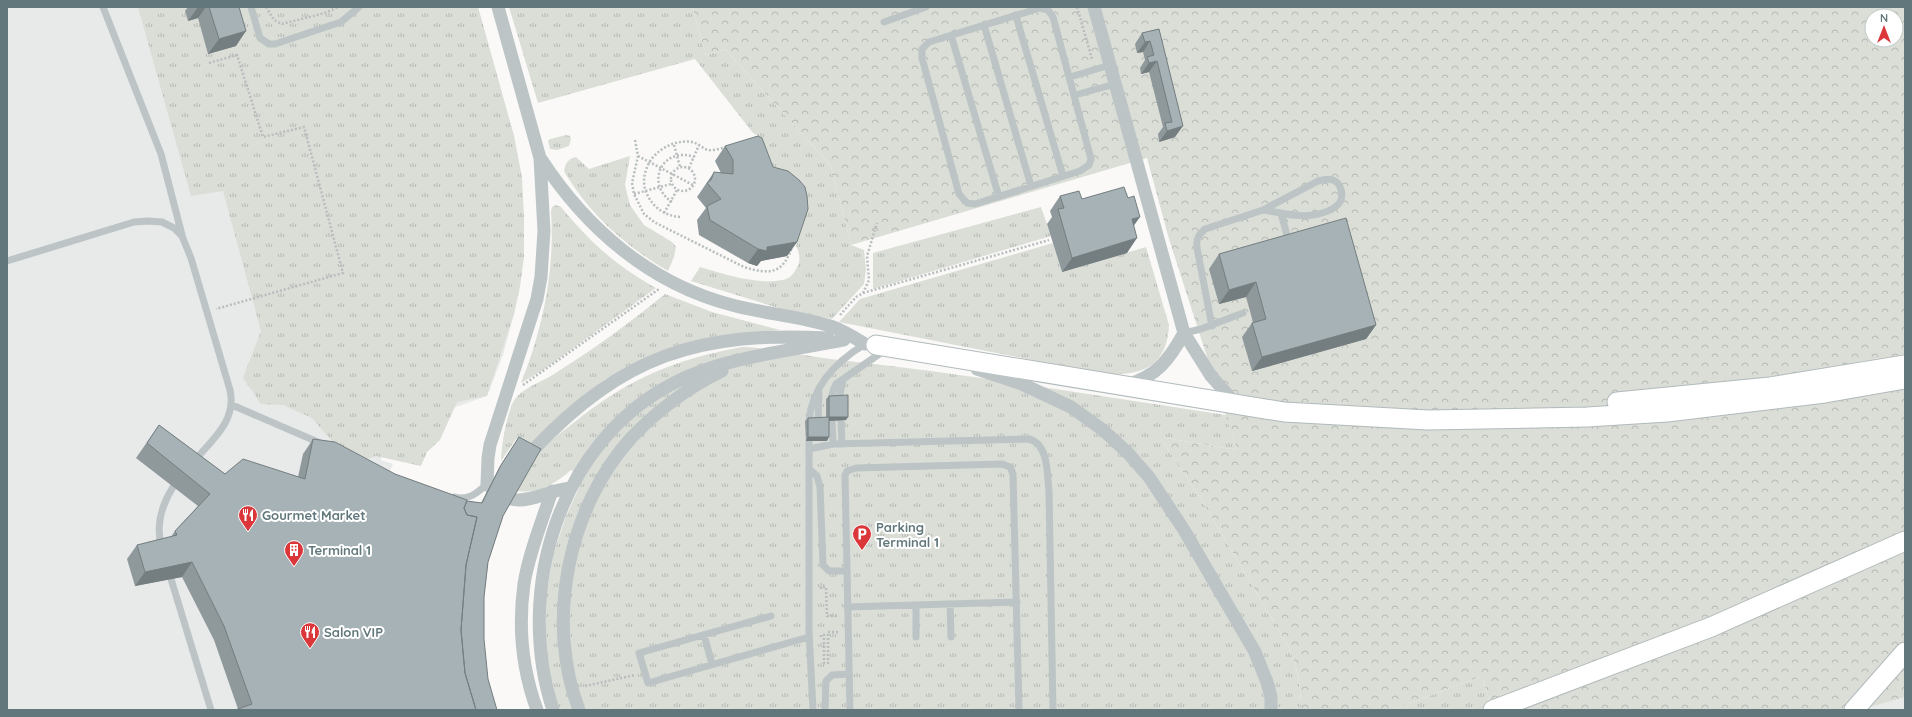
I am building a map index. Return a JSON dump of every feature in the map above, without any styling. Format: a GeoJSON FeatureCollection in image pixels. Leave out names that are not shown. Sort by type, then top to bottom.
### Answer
{"type":"FeatureCollection","features":[{"type":"Feature","properties":{"kind":"main road"},"geometry":{"type":"LineString","coordinates":[[877,345],[1122,387],[1284,412],[1428,420],[1588,417],[1667,412],[1746,404],[1905,379]]}},
{"type":"Feature","properties":{"kind":"main road"},"geometry":{"type":"LineString","coordinates":[[1284,412],[1311,406],[1490,408],[1652,400],[1770,387],[1905,365]]}},
{"type":"Feature","properties":{"kind":"main road"},"geometry":{"type":"LineString","coordinates":[[1493,710],[1711,627],[1905,541]]}},
{"type":"Feature","properties":{"kind":"main road"},"geometry":{"type":"LineString","coordinates":[[1854,710],[1905,652]]}},
{"type":"Feature","properties":{"kind":"street"},"geometry":{"type":"LineString","coordinates":[[498,7],[540,158],[544,231],[541,277],[531,321],[490,446],[487,484],[493,490],[514,499],[533,499],[552,491],[570,488]]}},
{"type":"Feature","properties":{"kind":"street"},"geometry":{"type":"LineString","coordinates":[[1094,7],[1184,333],[1211,376],[1236,404]]}},
{"type":"Feature","properties":{"kind":"street"},"geometry":{"type":"LineString","coordinates":[[540,158],[572,202],[598,230],[621,250],[646,268],[668,280],[702,295],[731,305],[832,327],[877,345]]}},
{"type":"Feature","properties":{"kind":"street"},"geometry":{"type":"LineString","coordinates":[[1122,387],[1139,381],[1155,372],[1168,360],[1184,333]]}},
{"type":"Feature","properties":{"kind":"street"},"geometry":{"type":"LineString","coordinates":[[533,450],[566,417],[593,395],[640,366],[666,355],[712,343],[746,338],[807,337],[844,340],[877,345]]}},
{"type":"Feature","properties":{"kind":"street"},"geometry":{"type":"LineString","coordinates":[[553,710],[548,695],[540,648],[540,601],[549,546],[560,509],[570,488],[602,442],[615,427],[642,402],[691,375],[715,366],[844,340]]}},
{"type":"Feature","properties":{"kind":"street"},"geometry":{"type":"LineString","coordinates":[[940,356],[1022,384],[1071,407],[1103,430],[1128,453],[1149,477],[1184,530],[1254,652],[1267,682],[1271,697],[1271,710]]}},
{"type":"Feature","properties":{"kind":"street"},"geometry":{"type":"LineString","coordinates":[[579,710],[571,690],[565,660],[564,609],[570,562],[581,525],[596,491],[618,454],[647,423],[695,386],[746,359]]}},
{"type":"Feature","properties":{"kind":"street"},"geometry":{"type":"LineString","coordinates":[[537,710],[526,670],[522,646],[522,605],[524,583],[552,491]]}},
{"type":"Feature","properties":{"kind":"lane"},"geometry":{"type":"LineString","coordinates":[[103,7],[164,161],[182,236],[187,246],[230,390],[232,405],[223,427],[188,468]]}},
{"type":"Feature","properties":{"kind":"lane"},"geometry":{"type":"LineString","coordinates":[[251,7],[260,38],[269,44],[275,44],[341,22],[359,7]]}},
{"type":"Feature","properties":{"kind":"lane"},"geometry":{"type":"LineString","coordinates":[[884,22],[926,7]]}},
{"type":"Feature","properties":{"kind":"lane"},"geometry":{"type":"LineString","coordinates":[[1044,8],[1051,13],[1075,95],[1091,160],[1085,169],[999,197],[971,204],[963,201],[959,194],[921,53],[922,49],[928,42],[984,25],[1044,8]]}},
{"type":"Feature","properties":{"kind":"lane"},"geometry":{"type":"LineString","coordinates":[[1016,16],[1063,176]]}},
{"type":"Feature","properties":{"kind":"lane"},"geometry":{"type":"LineString","coordinates":[[984,25],[1031,186]]}},
{"type":"Feature","properties":{"kind":"lane"},"geometry":{"type":"LineString","coordinates":[[951,35],[999,197]]}},
{"type":"Feature","properties":{"kind":"lane"},"geometry":{"type":"LineString","coordinates":[[1070,77],[1110,65]]}},
{"type":"Feature","properties":{"kind":"lane"},"geometry":{"type":"LineString","coordinates":[[1075,95],[1115,84]]}},
{"type":"Feature","properties":{"kind":"lane"},"geometry":{"type":"LineString","coordinates":[[1212,326],[1197,248],[1198,238],[1205,229],[1263,210],[1318,181],[1326,179],[1334,180],[1340,186],[1342,194],[1340,202],[1334,208],[1313,215],[1302,216],[1263,210]]}},
{"type":"Feature","properties":{"kind":"lane"},"geometry":{"type":"LineString","coordinates":[[1281,213],[1288,239]]}},
{"type":"Feature","properties":{"kind":"lane"},"geometry":{"type":"LineString","coordinates":[[7,260],[134,222],[162,222],[174,228],[182,236]]}},
{"type":"Feature","properties":{"kind":"lane"},"geometry":{"type":"LineString","coordinates":[[1184,333],[1212,326],[1243,313]]}},
{"type":"Feature","properties":{"kind":"lane"},"geometry":{"type":"LineString","coordinates":[[831,399],[834,387],[877,345]]}},
{"type":"Feature","properties":{"kind":"lane"},"geometry":{"type":"LineString","coordinates":[[809,421],[812,406],[819,391],[837,364],[877,345]]}},
{"type":"Feature","properties":{"kind":"lane"},"geometry":{"type":"LineString","coordinates":[[839,399],[843,378]]}},
{"type":"Feature","properties":{"kind":"lane"},"geometry":{"type":"LineString","coordinates":[[818,421],[819,391]]}},
{"type":"Feature","properties":{"kind":"lane"},"geometry":{"type":"LineString","coordinates":[[232,405],[325,445]]}},
{"type":"Feature","properties":{"kind":"lane"},"geometry":{"type":"LineString","coordinates":[[832,421],[833,444]]}},
{"type":"Feature","properties":{"kind":"lane"},"geometry":{"type":"LineString","coordinates":[[841,421],[842,444]]}},
{"type":"Feature","properties":{"kind":"lane"},"geometry":{"type":"LineString","coordinates":[[813,710],[809,637],[809,445],[819,443],[842,444],[1029,439],[1039,444],[1045,459],[1049,491],[1053,710]]}},
{"type":"Feature","properties":{"kind":"lane"},"geometry":{"type":"LineString","coordinates":[[850,710],[844,479],[847,471],[856,468],[1006,464],[1012,470],[1013,474],[1019,710]]}},
{"type":"Feature","properties":{"kind":"lane"},"geometry":{"type":"LineString","coordinates":[[808,469],[817,476],[820,487],[823,565],[825,569],[832,572],[846,571]]}},
{"type":"Feature","properties":{"kind":"lane"},"geometry":{"type":"LineString","coordinates":[[446,494],[459,498],[472,497],[487,484]]}},
{"type":"Feature","properties":{"kind":"lane"},"geometry":{"type":"LineString","coordinates":[[162,551],[158,527],[160,513],[173,487]]}},
{"type":"Feature","properties":{"kind":"lane"},"geometry":{"type":"LineString","coordinates":[[171,579],[212,710]]}},
{"type":"Feature","properties":{"kind":"lane"},"geometry":{"type":"LineString","coordinates":[[847,607],[1017,602]]}},
{"type":"Feature","properties":{"kind":"lane"},"geometry":{"type":"LineString","coordinates":[[950,604],[951,637]]}},
{"type":"Feature","properties":{"kind":"lane"},"geometry":{"type":"LineString","coordinates":[[916,605],[916,637]]}},
{"type":"Feature","properties":{"kind":"lane"},"geometry":{"type":"LineString","coordinates":[[771,616],[639,653],[648,683],[809,637]]}},
{"type":"Feature","properties":{"kind":"lane"},"geometry":{"type":"LineString","coordinates":[[704,634],[712,664]]}},
{"type":"Feature","properties":{"kind":"lane"},"geometry":{"type":"LineString","coordinates":[[825,710],[826,681],[832,675],[849,674]]}},
{"type":"Feature","properties":{"kind":"path"},"geometry":{"type":"LineString","coordinates":[[266,7],[274,20],[282,24],[325,13],[338,7]]}},
{"type":"Feature","properties":{"kind":"path"},"geometry":{"type":"LineString","coordinates":[[1077,7],[1096,69]]}},
{"type":"Feature","properties":{"kind":"path"},"geometry":{"type":"LineString","coordinates":[[207,311],[342,273],[304,127],[263,138],[237,56],[209,63]]}},
{"type":"Feature","properties":{"kind":"path"},"geometry":{"type":"LineString","coordinates":[[635,140],[638,156],[632,183],[634,194],[644,214],[654,222],[744,267],[757,271],[771,271],[783,265],[789,258],[794,240]]}},
{"type":"Feature","properties":{"kind":"path"},"geometry":{"type":"LineString","coordinates":[[680,217],[664,213],[652,203],[645,191],[645,171],[654,155],[662,148],[692,142],[709,150],[734,145]]}},
{"type":"Feature","properties":{"kind":"path"},"geometry":{"type":"LineString","coordinates":[[674,145],[680,167]]}},
{"type":"Feature","properties":{"kind":"path"},"geometry":{"type":"LineString","coordinates":[[689,168],[700,145]]}},
{"type":"Feature","properties":{"kind":"path"},"geometry":{"type":"LineString","coordinates":[[672,202],[662,193],[659,187],[658,180],[661,168],[670,158],[677,155],[683,154],[694,157]]}},
{"type":"Feature","properties":{"kind":"path"},"geometry":{"type":"LineString","coordinates":[[638,156],[650,161],[693,186]]}},
{"type":"Feature","properties":{"kind":"path"},"geometry":{"type":"LineString","coordinates":[[680,167],[689,168],[694,173],[695,180],[693,186],[689,190],[677,190],[671,184],[671,174],[680,167]]}},
{"type":"Feature","properties":{"kind":"path"},"geometry":{"type":"LineString","coordinates":[[634,194],[671,184]]}},
{"type":"Feature","properties":{"kind":"path"},"geometry":{"type":"LineString","coordinates":[[664,213],[672,202],[677,190]]}},
{"type":"Feature","properties":{"kind":"path"},"geometry":{"type":"LineString","coordinates":[[863,294],[869,280],[867,256],[877,223]]}},
{"type":"Feature","properties":{"kind":"path"},"geometry":{"type":"LineString","coordinates":[[832,327],[842,312],[856,298],[863,294],[1050,240]]}},
{"type":"Feature","properties":{"kind":"path"},"geometry":{"type":"LineString","coordinates":[[509,388],[526,384],[656,292],[668,280]]}},
{"type":"Feature","properties":{"kind":"path"},"geometry":{"type":"LineString","coordinates":[[826,587],[827,616]]}},
{"type":"Feature","properties":{"kind":"path"},"geometry":{"type":"LineString","coordinates":[[821,659],[821,635],[824,635],[824,663],[828,663],[828,632]]}},
{"type":"Feature","properties":{"kind":"shaded area"},"geometry":{"type":"Polygon","coordinates":[[[7,7],[478,7],[514,136],[522,178],[524,257],[514,314],[503,355],[487,396],[425,418],[385,444],[381,460],[393,464],[389,473],[461,710],[7,710],[7,7]]]}},
{"type":"Feature","properties":{"kind":"shaded area"},"geometry":{"type":"Polygon","coordinates":[[[1905,697],[1905,710],[1860,710],[1905,697]]]}},
{"type":"Feature","properties":{"kind":"green space"},"geometry":{"type":"Polygon","coordinates":[[[138,7],[478,7],[514,136],[522,178],[524,257],[520,287],[514,314],[487,396],[457,402],[440,440],[427,452],[421,466],[376,456],[367,459],[338,448],[312,418],[283,405],[261,404],[243,378],[261,331],[223,191],[191,196],[138,7]]]}},
{"type":"Feature","properties":{"kind":"green space"},"geometry":{"type":"Polygon","coordinates":[[[509,7],[692,7],[706,55],[725,49],[831,166],[851,245],[864,250],[866,270],[864,284],[832,319],[785,310],[691,281],[700,267],[741,278],[773,281],[789,278],[798,267],[799,258],[796,246],[803,224],[801,211],[773,176],[762,144],[762,138],[753,133],[695,59],[538,103],[509,7]]]}},
{"type":"Feature","properties":{"kind":"green space"},"geometry":{"type":"Polygon","coordinates":[[[692,7],[1905,7],[1905,697],[1860,710],[1492,710],[1482,676],[1391,710],[1301,710],[1298,677],[1288,646],[1204,504],[1160,437],[1237,450],[1169,239],[1147,158],[851,245],[831,166],[725,49],[706,55],[692,7]]]}},
{"type":"Feature","properties":{"kind":"green space"},"geometry":{"type":"Polygon","coordinates":[[[566,135],[570,136],[571,139],[569,146],[557,150],[550,149],[548,141],[550,139],[566,135]]]}},
{"type":"Feature","properties":{"kind":"green space"},"geometry":{"type":"Polygon","coordinates":[[[630,156],[625,185],[630,205],[644,225],[672,242],[676,247],[674,257],[668,271],[637,251],[609,228],[585,201],[564,171],[568,161],[576,157],[589,169],[630,156]]]}},
{"type":"Feature","properties":{"kind":"green space"},"geometry":{"type":"Polygon","coordinates":[[[556,205],[561,207],[593,242],[616,262],[656,288],[543,370],[521,383],[536,341],[546,299],[551,255],[551,211],[552,207],[556,205]]]}},
{"type":"Feature","properties":{"kind":"green space"},"geometry":{"type":"Polygon","coordinates":[[[1041,207],[1051,236],[873,289],[873,253],[1041,207]]]}},
{"type":"Feature","properties":{"kind":"green space"},"geometry":{"type":"Polygon","coordinates":[[[1053,243],[1062,272],[1146,247],[1169,325],[1167,340],[1156,361],[1147,368],[1137,372],[1125,374],[1098,373],[839,322],[860,299],[1053,243]]]}},
{"type":"Feature","properties":{"kind":"green space"},"geometry":{"type":"Polygon","coordinates":[[[665,294],[712,312],[780,330],[712,337],[628,366],[604,380],[578,400],[531,447],[516,439],[501,461],[503,438],[507,420],[515,399],[523,391],[554,374],[625,326],[665,294]]]}},
{"type":"Feature","properties":{"kind":"green space"},"geometry":{"type":"Polygon","coordinates":[[[742,347],[767,349],[828,359],[985,379],[1226,415],[1237,450],[1160,437],[1204,504],[1288,646],[1298,677],[1301,710],[558,710],[546,670],[545,603],[553,555],[566,516],[583,479],[571,470],[559,480],[546,487],[525,492],[517,491],[532,463],[545,446],[612,395],[632,383],[672,365],[717,352],[742,347]]]}},
{"type":"Feature","properties":{"kind":"green space"},"geometry":{"type":"Polygon","coordinates":[[[1482,676],[1492,710],[1391,710],[1482,676]]]}},
{"type":"Feature","properties":{"kind":"building"},"geometry":{"type":"Polygon","coordinates":[[[209,7],[239,7],[246,31],[219,39],[209,7]]]}},
{"type":"Feature","properties":{"kind":"building"},"geometry":{"type":"Polygon","coordinates":[[[1159,29],[1183,126],[1167,131],[1165,123],[1172,122],[1157,61],[1149,63],[1147,57],[1154,55],[1150,41],[1145,42],[1142,33],[1159,29]]]}},
{"type":"Feature","properties":{"kind":"building"},"geometry":{"type":"Polygon","coordinates":[[[758,136],[762,138],[773,167],[788,171],[799,180],[805,187],[807,196],[808,209],[797,242],[767,247],[767,251],[758,249],[710,220],[707,206],[721,199],[707,183],[711,180],[714,172],[733,174],[733,160],[725,146],[758,136]]]}},
{"type":"Feature","properties":{"kind":"building"},"geometry":{"type":"Polygon","coordinates":[[[1124,187],[1128,198],[1134,196],[1140,217],[1132,219],[1137,238],[1072,258],[1058,209],[1064,208],[1060,196],[1079,191],[1082,199],[1124,187]]]}},
{"type":"Feature","properties":{"kind":"building"},"geometry":{"type":"Polygon","coordinates":[[[1346,218],[1376,325],[1262,357],[1252,323],[1266,319],[1256,282],[1229,290],[1219,254],[1346,218]]]}},
{"type":"Feature","properties":{"kind":"building"},"geometry":{"type":"Polygon","coordinates":[[[848,395],[848,417],[829,417],[829,396],[848,395]]]}},
{"type":"Feature","properties":{"kind":"building"},"geometry":{"type":"Polygon","coordinates":[[[829,417],[829,437],[808,437],[808,418],[829,417]]]}},
{"type":"Feature","properties":{"kind":"building","name":"Terminal 1"},"geometry":{"type":"Polygon","coordinates":[[[159,425],[225,474],[243,459],[305,479],[313,439],[335,442],[395,474],[467,500],[464,508],[467,515],[477,517],[466,565],[461,630],[465,673],[476,710],[235,710],[252,704],[224,626],[192,562],[145,572],[137,545],[177,535],[175,531],[210,494],[147,443],[159,425]]]}},
{"type":"Feature","properties":{"kind":"building"},"geometry":{"type":"Polygon","coordinates":[[[519,437],[541,449],[503,516],[488,562],[484,597],[484,639],[488,679],[497,710],[476,710],[465,673],[461,630],[466,565],[477,517],[467,515],[464,508],[467,501],[482,503],[501,465],[519,437]]]}},
{"type":"Feature","properties":{"kind":"place","name":"Gourmet Market"},"geometry":{"type":"Point","coordinates":[248,532]}},
{"type":"Feature","properties":{"kind":"place","name":"Parking Terminal 1"},"geometry":{"type":"Point","coordinates":[862,551]}},
{"type":"Feature","properties":{"kind":"place","name":"Terminal 1"},"geometry":{"type":"Point","coordinates":[294,567]}},
{"type":"Feature","properties":{"kind":"place","name":"Salon VIP"},"geometry":{"type":"Point","coordinates":[310,649]}}]}
